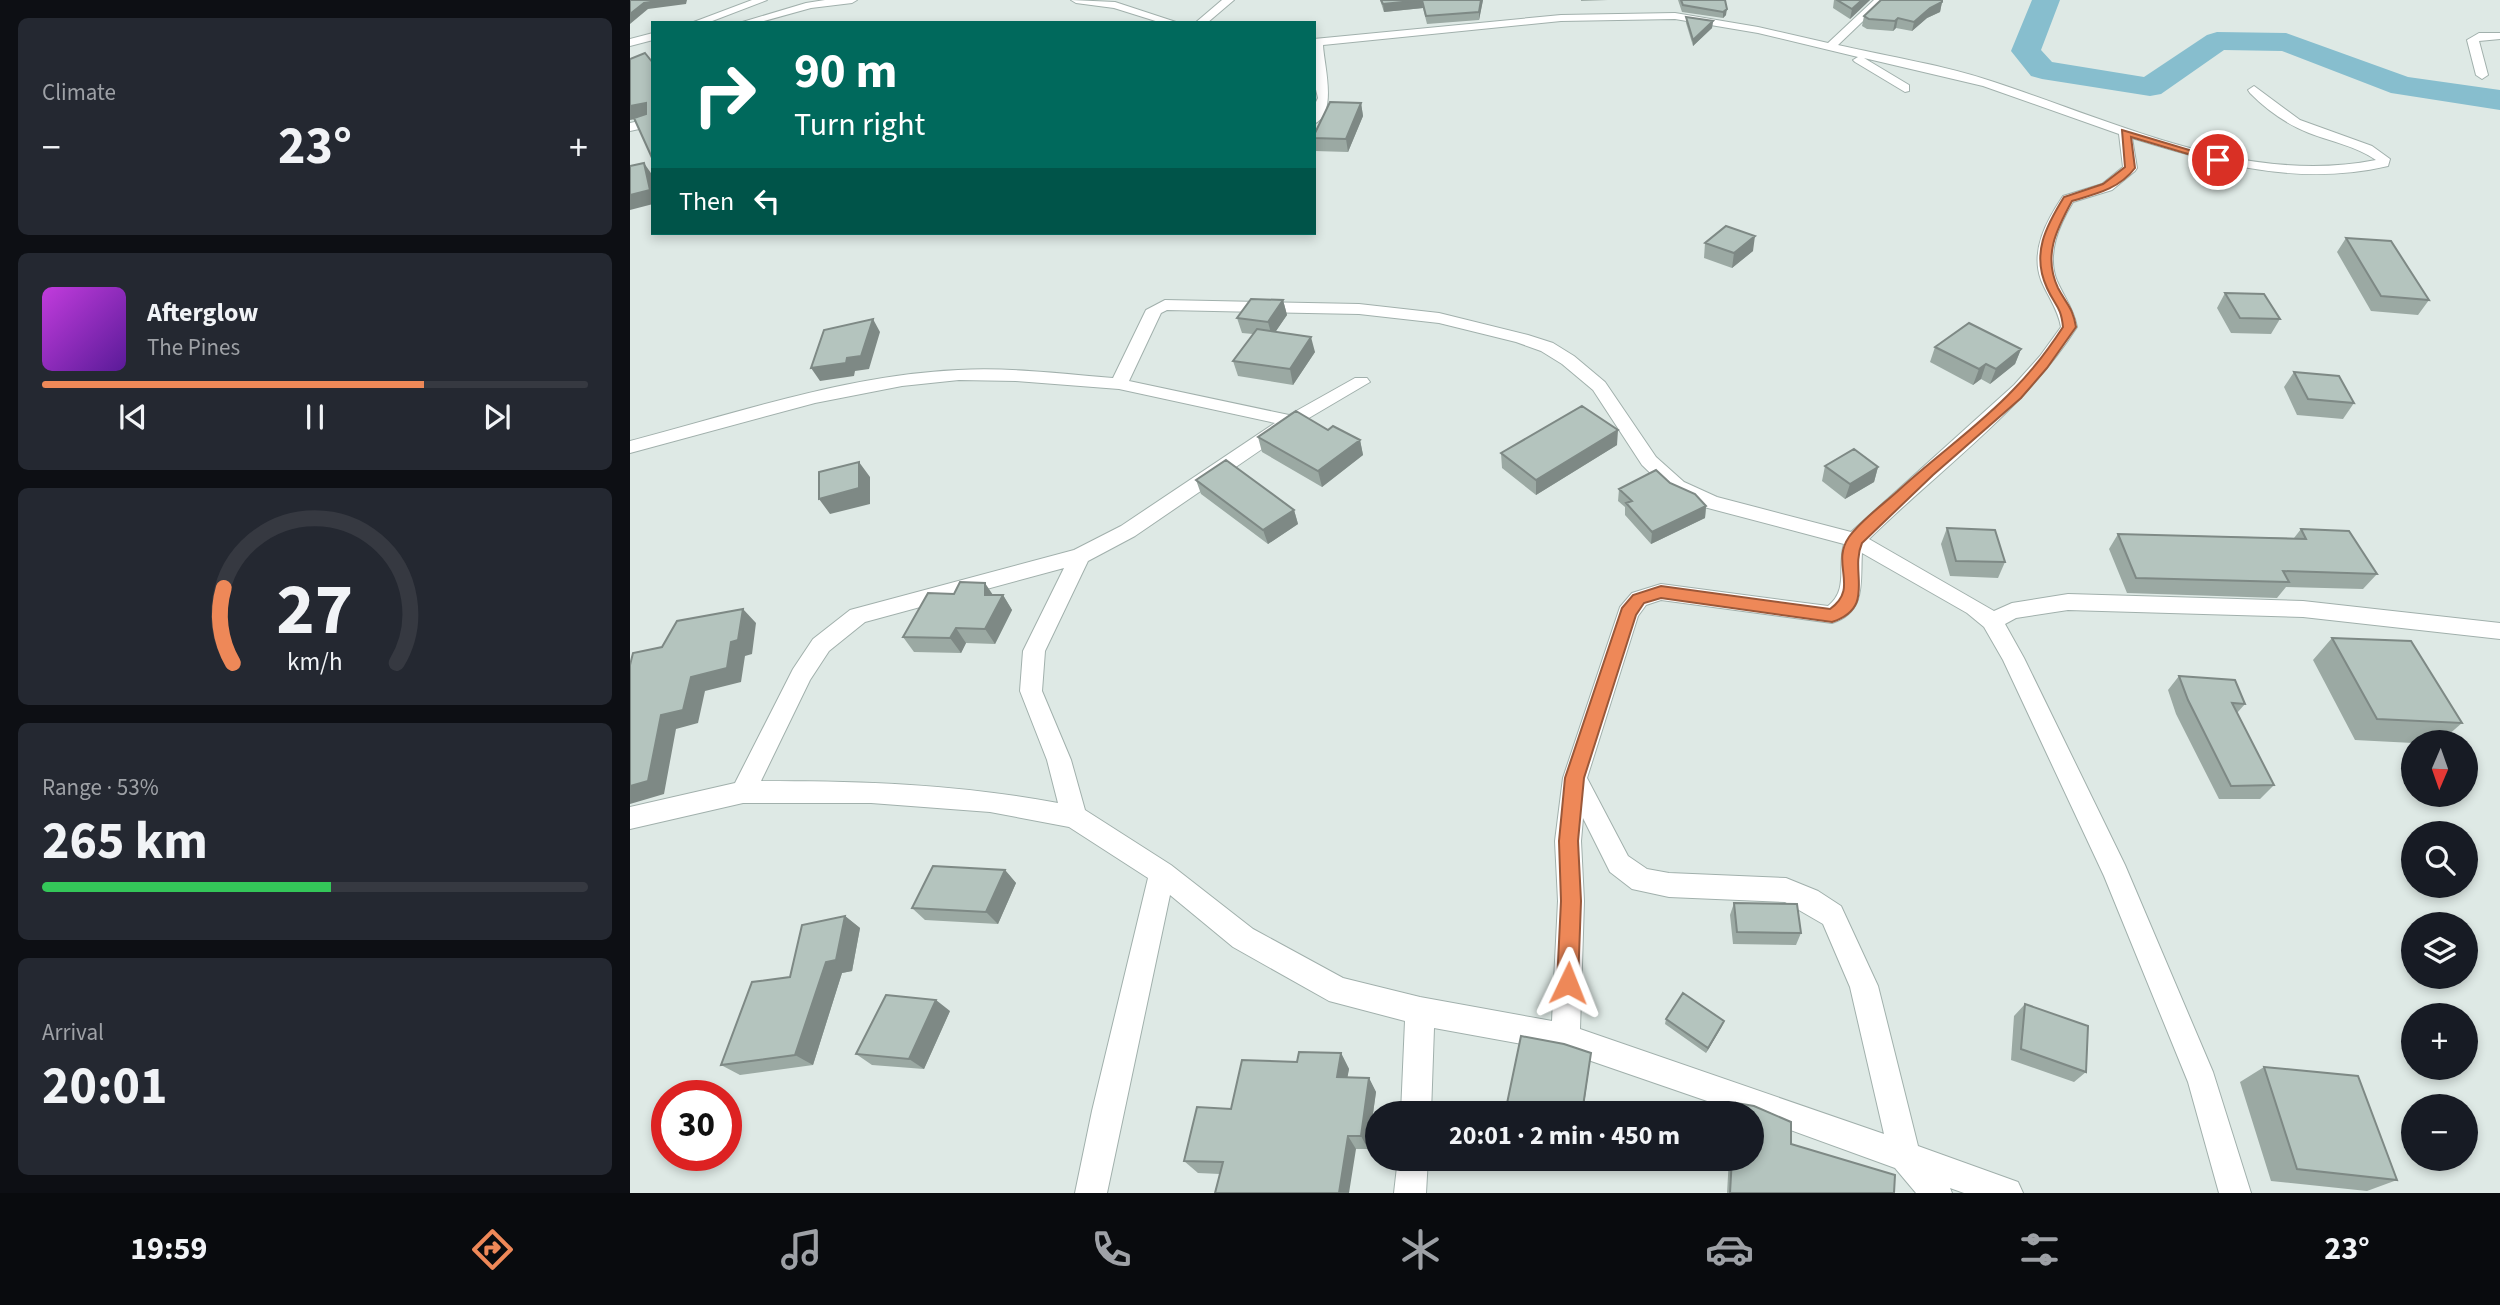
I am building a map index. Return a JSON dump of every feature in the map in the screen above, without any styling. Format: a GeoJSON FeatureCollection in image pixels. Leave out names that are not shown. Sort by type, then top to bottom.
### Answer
{"type":"FeatureCollection","features":[{"type":"Feature","properties":{"kind":"street"},"geometry":{"type":"LineString","coordinates":[[702,21],[762,0]]}},
{"type":"Feature","properties":{"kind":"street"},"geometry":{"type":"LineString","coordinates":[[751,21],[810,5],[850,0]]}},
{"type":"Feature","properties":{"kind":"street"},"geometry":{"type":"LineString","coordinates":[[1076,0],[1115,5],[1167,21]]}},
{"type":"Feature","properties":{"kind":"street"},"geometry":{"type":"LineString","coordinates":[[1203,21],[1229,0]]}},
{"type":"Feature","properties":{"kind":"street"},"geometry":{"type":"LineString","coordinates":[[1830,47],[1880,0]]}},
{"type":"Feature","properties":{"kind":"street"},"geometry":{"type":"LineString","coordinates":[[1316,116],[1324,98],[1318,71],[1316,42],[1563,14],[1649,11],[1716,22],[1987,83],[2125,132],[2218,160],[2264,168],[2324,171],[2382,163],[2383,159],[2363,147],[2290,120],[2272,108],[2254,90]]}},
{"type":"Feature","properties":{"kind":"street"},"geometry":{"type":"LineString","coordinates":[[2482,75],[2473,40],[2479,36],[2500,36]]}},
{"type":"Feature","properties":{"kind":"street"},"geometry":{"type":"LineString","coordinates":[[630,43],[651,37]]}},
{"type":"Feature","properties":{"kind":"street"},"geometry":{"type":"LineString","coordinates":[[630,52],[651,50]]}},
{"type":"Feature","properties":{"kind":"street"},"geometry":{"type":"LineString","coordinates":[[1849,52],[1905,88]]}},
{"type":"Feature","properties":{"kind":"street"},"geometry":{"type":"LineString","coordinates":[[630,127],[651,122]]}},
{"type":"Feature","properties":{"kind":"street"},"geometry":{"type":"LineString","coordinates":[[1565,1038],[1571,901],[1568,841],[1575,778],[1628,613],[1639,599],[1661,592],[1832,615],[1849,604],[1852,592],[1849,554],[1855,540],[1933,467],[2017,395],[2060,343],[2069,327],[2067,310],[2046,273],[2045,249],[2049,232],[2068,199],[2107,187],[2130,168],[2125,132]]}},
{"type":"Feature","properties":{"kind":"street"},"geometry":{"type":"LineString","coordinates":[[1119,384],[1154,310],[1165,305],[1359,309],[1439,318],[1522,338],[1547,347],[1600,386],[1649,461],[1677,486],[1712,502],[1855,540],[1974,607],[1992,621],[2013,658],[2116,873],[2203,1082],[2235,1193]]}},
{"type":"Feature","properties":{"kind":"street"},"geometry":{"type":"LineString","coordinates":[[630,447],[814,398],[902,381],[959,375],[1016,376],[1119,384],[1291,421]]}},
{"type":"Feature","properties":{"kind":"street"},"geometry":{"type":"LineString","coordinates":[[743,792],[801,675],[821,645],[858,616],[1080,556],[1128,531],[1291,421],[1361,382]]}},
{"type":"Feature","properties":{"kind":"street"},"geometry":{"type":"LineString","coordinates":[[1074,817],[1059,760],[1031,691],[1034,651],[1080,556]]}},
{"type":"Feature","properties":{"kind":"street"},"geometry":{"type":"LineString","coordinates":[[1992,621],[2012,611],[2068,602],[2303,609],[2500,631]]}},
{"type":"Feature","properties":{"kind":"street"},"geometry":{"type":"LineString","coordinates":[[1575,778],[1619,864],[1642,880],[1669,885],[1786,890],[1809,900],[1832,915],[1864,986],[1905,1156],[1936,1193]]}},
{"type":"Feature","properties":{"kind":"street"},"geometry":{"type":"LineString","coordinates":[[630,818],[743,792],[871,792],[990,802],[1074,817],[1162,873],[1243,938],[1339,991],[1420,1011],[1565,1038],[2007,1193]]}},
{"type":"Feature","properties":{"kind":"street"},"geometry":{"type":"LineString","coordinates":[[1091,1193],[1107,1111],[1162,873]]}},
{"type":"Feature","properties":{"kind":"street"},"geometry":{"type":"LineString","coordinates":[[1416,1101],[1420,1011]]}},
{"type":"Feature","properties":{"kind":"street"},"geometry":{"type":"LineString","coordinates":[[1410,1193],[1412,1171]]}},
{"type":"Feature","properties":{"kind":"building"},"geometry":{"type":"Polygon","coordinates":[[[630,0],[664,0],[644,3],[630,14],[630,0]]]}},
{"type":"Feature","properties":{"kind":"building"},"geometry":{"type":"Polygon","coordinates":[[[1381,0],[1422,0],[1383,4],[1381,0]]]}},
{"type":"Feature","properties":{"kind":"building"},"geometry":{"type":"Polygon","coordinates":[[[1422,0],[1481,0],[1479,12],[1426,16],[1422,0]]]}},
{"type":"Feature","properties":{"kind":"building"},"geometry":{"type":"Polygon","coordinates":[[[1681,0],[1725,0],[1727,9],[1723,12],[1683,5],[1681,0]]]}},
{"type":"Feature","properties":{"kind":"building"},"geometry":{"type":"Polygon","coordinates":[[[1837,0],[1862,0],[1852,9],[1837,0]]]}},
{"type":"Feature","properties":{"kind":"building"},"geometry":{"type":"Polygon","coordinates":[[[1881,0],[1942,2],[1914,22],[1898,18],[1895,21],[1869,19],[1864,16],[1881,0]]]}},
{"type":"Feature","properties":{"kind":"building"},"geometry":{"type":"Polygon","coordinates":[[[1686,17],[1713,21],[1693,40],[1686,17]]]}},
{"type":"Feature","properties":{"kind":"building"},"geometry":{"type":"Polygon","coordinates":[[[645,53],[651,60],[651,156],[634,118],[646,114],[646,103],[630,106],[630,59],[645,53]]]}},
{"type":"Feature","properties":{"kind":"building"},"geometry":{"type":"Polygon","coordinates":[[[1330,102],[1361,103],[1346,139],[1316,138],[1316,131],[1330,102]]]}},
{"type":"Feature","properties":{"kind":"building"},"geometry":{"type":"Polygon","coordinates":[[[644,163],[650,190],[630,195],[630,166],[644,163]]]}},
{"type":"Feature","properties":{"kind":"building"},"geometry":{"type":"Polygon","coordinates":[[[1726,226],[1755,236],[1734,253],[1705,243],[1726,226]]]}},
{"type":"Feature","properties":{"kind":"building"},"geometry":{"type":"Polygon","coordinates":[[[2346,238],[2391,241],[2429,300],[2381,296],[2346,238]]]}},
{"type":"Feature","properties":{"kind":"building"},"geometry":{"type":"Polygon","coordinates":[[[2225,293],[2264,294],[2280,319],[2240,318],[2225,293]]]}},
{"type":"Feature","properties":{"kind":"building"},"geometry":{"type":"Polygon","coordinates":[[[1251,299],[1283,300],[1268,322],[1237,318],[1251,299]]]}},
{"type":"Feature","properties":{"kind":"building"},"geometry":{"type":"Polygon","coordinates":[[[873,319],[861,356],[847,358],[846,363],[811,368],[824,330],[873,319]]]}},
{"type":"Feature","properties":{"kind":"building"},"geometry":{"type":"Polygon","coordinates":[[[1969,323],[2021,349],[1996,369],[1986,364],[1979,369],[1935,347],[1969,323]]]}},
{"type":"Feature","properties":{"kind":"building"},"geometry":{"type":"Polygon","coordinates":[[[1257,329],[1311,337],[1290,369],[1233,361],[1257,329]]]}},
{"type":"Feature","properties":{"kind":"building"},"geometry":{"type":"Polygon","coordinates":[[[2294,372],[2339,376],[2354,403],[2308,399],[2294,372]]]}},
{"type":"Feature","properties":{"kind":"building"},"geometry":{"type":"Polygon","coordinates":[[[1582,406],[1618,430],[1536,480],[1501,453],[1582,406]]]}},
{"type":"Feature","properties":{"kind":"building"},"geometry":{"type":"Polygon","coordinates":[[[1296,411],[1328,430],[1333,426],[1360,440],[1318,471],[1258,437],[1296,411]]]}},
{"type":"Feature","properties":{"kind":"building"},"geometry":{"type":"Polygon","coordinates":[[[1854,449],[1878,467],[1850,484],[1825,466],[1854,449]]]}},
{"type":"Feature","properties":{"kind":"building"},"geometry":{"type":"Polygon","coordinates":[[[1226,460],[1294,510],[1263,530],[1196,480],[1226,460]]]}},
{"type":"Feature","properties":{"kind":"building"},"geometry":{"type":"Polygon","coordinates":[[[859,462],[859,488],[819,499],[819,472],[859,462]]]}},
{"type":"Feature","properties":{"kind":"building"},"geometry":{"type":"Polygon","coordinates":[[[1656,470],[1670,483],[1695,494],[1706,506],[1652,532],[1626,503],[1632,501],[1619,489],[1656,470]]]}},
{"type":"Feature","properties":{"kind":"building"},"geometry":{"type":"Polygon","coordinates":[[[1947,528],[1995,530],[2005,562],[1956,561],[1947,528]]]}},
{"type":"Feature","properties":{"kind":"building"},"geometry":{"type":"Polygon","coordinates":[[[2301,529],[2349,531],[2377,574],[2283,571],[2289,582],[2136,578],[2118,534],[2306,539],[2301,529]]]}},
{"type":"Feature","properties":{"kind":"building"},"geometry":{"type":"Polygon","coordinates":[[[960,582],[985,583],[985,595],[1003,595],[985,629],[956,628],[950,638],[903,637],[928,593],[954,594],[960,582]]]}},
{"type":"Feature","properties":{"kind":"building"},"geometry":{"type":"Polygon","coordinates":[[[743,609],[738,640],[731,642],[727,668],[691,677],[683,710],[661,715],[648,781],[630,786],[630,665],[633,653],[662,647],[677,621],[743,609]]]}},
{"type":"Feature","properties":{"kind":"building"},"geometry":{"type":"Polygon","coordinates":[[[2332,638],[2411,641],[2462,723],[2377,719],[2332,638]]]}},
{"type":"Feature","properties":{"kind":"building"},"geometry":{"type":"Polygon","coordinates":[[[2179,676],[2235,680],[2245,704],[2232,703],[2274,785],[2231,786],[2188,700],[2179,676]]]}},
{"type":"Feature","properties":{"kind":"building"},"geometry":{"type":"Polygon","coordinates":[[[933,866],[1005,870],[986,912],[912,908],[933,866]]]}},
{"type":"Feature","properties":{"kind":"building"},"geometry":{"type":"Polygon","coordinates":[[[1734,903],[1797,904],[1801,933],[1737,932],[1734,903]]]}},
{"type":"Feature","properties":{"kind":"building"},"geometry":{"type":"Polygon","coordinates":[[[845,916],[836,960],[826,962],[795,1055],[721,1065],[752,982],[790,977],[802,925],[845,916]]]}},
{"type":"Feature","properties":{"kind":"building"},"geometry":{"type":"Polygon","coordinates":[[[1683,993],[1724,1021],[1708,1048],[1666,1019],[1683,993]]]}},
{"type":"Feature","properties":{"kind":"building"},"geometry":{"type":"Polygon","coordinates":[[[886,995],[936,1000],[909,1059],[856,1054],[886,995]]]}},
{"type":"Feature","properties":{"kind":"building"},"geometry":{"type":"Polygon","coordinates":[[[2025,1004],[2088,1026],[2086,1072],[2021,1049],[2025,1004]]]}},
{"type":"Feature","properties":{"kind":"building"},"geometry":{"type":"Polygon","coordinates":[[[1521,1036],[1564,1044],[1591,1053],[1584,1101],[1507,1101],[1521,1036]]]}},
{"type":"Feature","properties":{"kind":"building"},"geometry":{"type":"Polygon","coordinates":[[[1299,1052],[1341,1053],[1337,1077],[1369,1078],[1361,1136],[1348,1136],[1339,1193],[1215,1193],[1223,1162],[1184,1161],[1197,1107],[1231,1109],[1242,1060],[1297,1062],[1299,1052]]]}},
{"type":"Feature","properties":{"kind":"building"},"geometry":{"type":"Polygon","coordinates":[[[2264,1067],[2358,1076],[2397,1180],[2297,1169],[2264,1067]]]}},
{"type":"Feature","properties":{"kind":"building"},"geometry":{"type":"Polygon","coordinates":[[[1764,1110],[1791,1122],[1791,1144],[1895,1175],[1894,1193],[1730,1193],[1731,1171],[1764,1171],[1764,1110]]]}},
{"type":"Feature","properties":{"kind":"waterway"},"geometry":{"type":"LineString","coordinates":[[2046,0],[2026,51],[2042,70],[2150,87],[2217,41],[2286,42],[2402,86],[2500,100]]}},
{"type":"Feature","properties":{"kind":"route"},"geometry":{"type":"LineString","coordinates":[[1568,983],[1571,901],[1568,841],[1575,778],[1628,613],[1639,599],[1661,592],[1832,615],[1849,604],[1852,592],[1849,554],[1855,540],[1893,503],[2017,395],[2043,366],[2069,327],[2067,310],[2046,273],[2045,249],[2049,232],[2068,199],[2107,187],[2130,168],[2125,132],[2218,160]]}}]}
